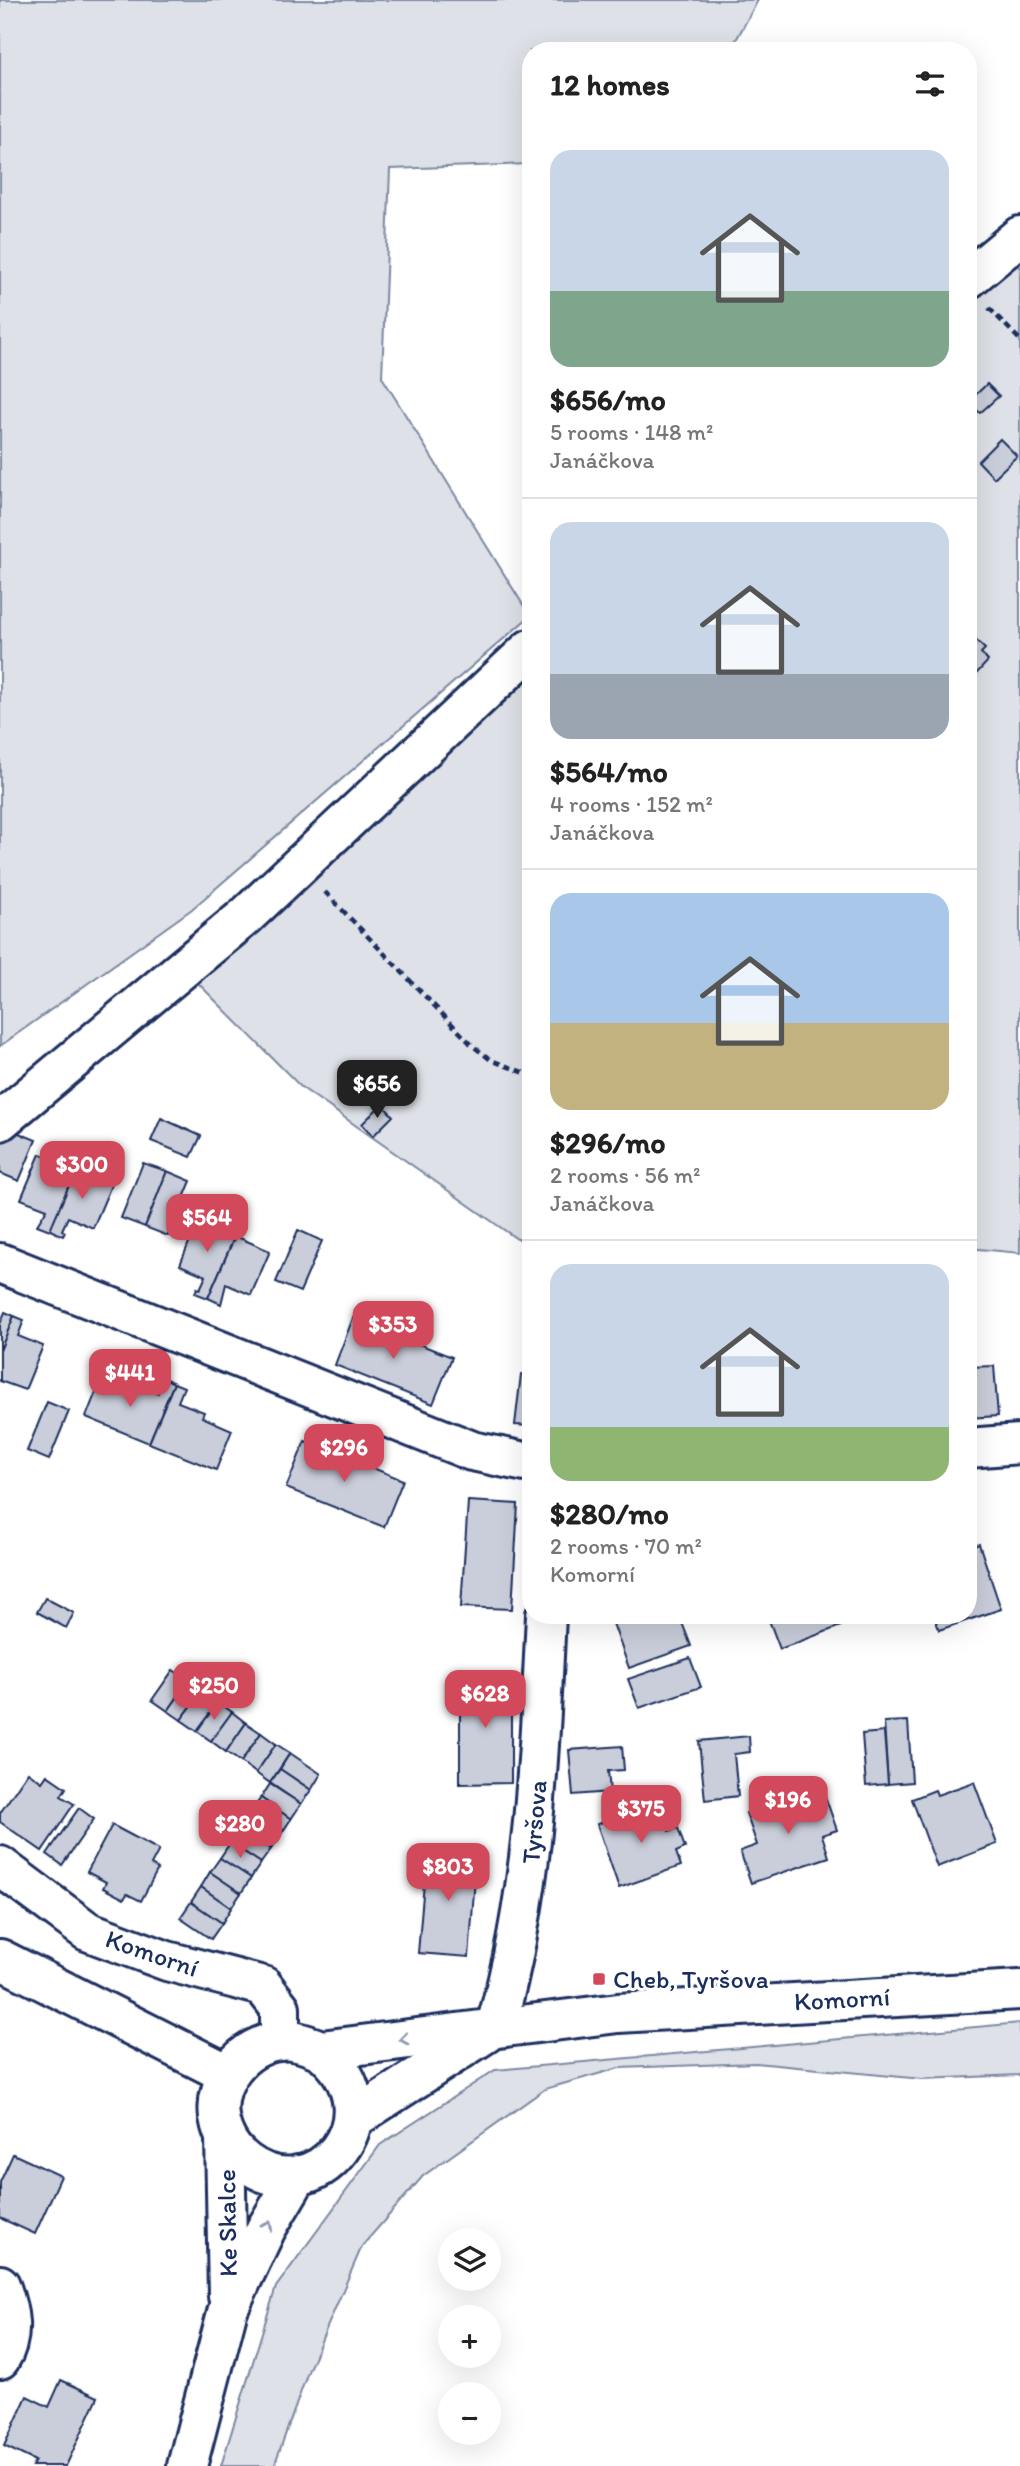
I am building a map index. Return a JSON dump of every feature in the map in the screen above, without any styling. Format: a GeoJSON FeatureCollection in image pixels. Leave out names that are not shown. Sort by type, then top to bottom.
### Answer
{"type":"FeatureCollection","features":[{"type":"Feature","properties":{"kind":"street"},"geometry":{"type":"LineString","coordinates":[[977,293],[1020,236]]}},
{"type":"Feature","properties":{"kind":"street"},"geometry":{"type":"LineString","coordinates":[[0,1121],[247,915],[522,657]]}},
{"type":"Feature","properties":{"kind":"street"},"geometry":{"type":"LineString","coordinates":[[0,1263],[472,1451],[522,1461]]}},
{"type":"Feature","properties":{"kind":"street"},"geometry":{"type":"LineString","coordinates":[[977,1447],[1020,1444]]}},
{"type":"Feature","properties":{"kind":"street","name":"Tyršova"},"geometry":{"type":"LineString","coordinates":[[496,2026],[512,1971],[530,1868],[537,1800],[546,1624]]}},
{"type":"Feature","properties":{"kind":"street","name":"Komorní"},"geometry":{"type":"LineString","coordinates":[[0,1866],[87,1931],[167,1961],[263,1986],[280,2008],[280,2041],[301,2043],[321,2050],[496,2026],[709,2006],[1020,1990]]}},
{"type":"Feature","properties":{"kind":"street"},"geometry":{"type":"LineString","coordinates":[[0,1959],[228,2074]]}},
{"type":"Feature","properties":{"kind":"street","name":"Komorní"},"geometry":{"type":"LineString","coordinates":[[353,2119],[496,2026]]}},
{"type":"Feature","properties":{"kind":"street"},"geometry":{"type":"LineString","coordinates":[[280,2041],[260,2046],[242,2058],[228,2074],[220,2094],[219,2116],[225,2137],[237,2155],[254,2168],[275,2175],[298,2175],[317,2169],[334,2156],[346,2140],[353,2119],[354,2099],[348,2080],[337,2063],[321,2050]]}},
{"type":"Feature","properties":{"kind":"street","name":"Ke Skalce"},"geometry":{"type":"LineString","coordinates":[[225,2137],[228,2309]]}},
{"type":"Feature","properties":{"kind":"street","name":"Ke Skalce"},"geometry":{"type":"LineString","coordinates":[[187,2466],[228,2309],[266,2230],[298,2175]]}},
{"type":"Feature","properties":{"kind":"street"},"geometry":{"type":"LineString","coordinates":[[0,2286],[11,2318],[5,2352],[0,2359]]}},
{"type":"Feature","properties":{"kind":"path"},"geometry":{"type":"LineString","coordinates":[[977,293],[1020,340]]}},
{"type":"Feature","properties":{"kind":"path"},"geometry":{"type":"LineString","coordinates":[[300,866],[473,1046],[491,1059],[522,1072]]}},
{"type":"Feature","properties":{"kind":"shaded area"},"geometry":{"type":"Polygon","coordinates":[[[0,0],[758,0],[735,42],[522,42],[522,164],[390,169],[382,377],[522,603],[522,623],[192,909],[0,1046],[0,0]]]}},
{"type":"Feature","properties":{"kind":"shaded area"},"geometry":{"type":"Polygon","coordinates":[[[1020,259],[1020,1253],[977,1249],[977,295],[1020,259]]]}},
{"type":"Feature","properties":{"kind":"shaded area"},"geometry":{"type":"Polygon","coordinates":[[[522,680],[522,1239],[517,1239],[301,1087],[193,978],[306,889],[522,680]]]}},
{"type":"Feature","properties":{"kind":"shaded area"},"geometry":{"type":"Polygon","coordinates":[[[1020,2023],[1020,2075],[922,2079],[756,2063],[619,2068],[545,2089],[423,2176],[362,2246],[309,2369],[274,2466],[221,2466],[276,2287],[380,2145],[495,2070],[1020,2023]]]}},
{"type":"Feature","properties":{"kind":"building"},"geometry":{"type":"Polygon","coordinates":[[[987,384],[999,396],[980,413],[977,410],[977,393],[987,384]]]}},
{"type":"Feature","properties":{"kind":"building"},"geometry":{"type":"Polygon","coordinates":[[[1000,439],[1017,456],[994,478],[978,461],[1000,439]]]}},
{"type":"Feature","properties":{"kind":"building"},"geometry":{"type":"Polygon","coordinates":[[[977,641],[985,649],[981,653],[988,661],[977,673],[977,641]]]}},
{"type":"Feature","properties":{"kind":"building"},"geometry":{"type":"Polygon","coordinates":[[[382,1104],[393,1116],[373,1136],[362,1124],[382,1104]]]}},
{"type":"Feature","properties":{"kind":"building"},"geometry":{"type":"Polygon","coordinates":[[[161,1118],[201,1136],[191,1157],[151,1141],[161,1118]]]}},
{"type":"Feature","properties":{"kind":"building"},"geometry":{"type":"Polygon","coordinates":[[[9,1129],[36,1140],[19,1181],[0,1173],[0,1138],[9,1129]]]}},
{"type":"Feature","properties":{"kind":"building"},"geometry":{"type":"Polygon","coordinates":[[[40,1154],[76,1169],[50,1230],[37,1225],[47,1209],[21,1199],[40,1154]]]}},
{"type":"Feature","properties":{"kind":"building"},"geometry":{"type":"Polygon","coordinates":[[[143,1163],[167,1171],[145,1227],[121,1218],[143,1163]]]}},
{"type":"Feature","properties":{"kind":"building"},"geometry":{"type":"Polygon","coordinates":[[[76,1169],[112,1183],[93,1228],[68,1217],[62,1230],[65,1232],[63,1236],[50,1230],[76,1169]]]}},
{"type":"Feature","properties":{"kind":"building"},"geometry":{"type":"Polygon","coordinates":[[[167,1171],[191,1181],[168,1236],[145,1227],[167,1171]]]}},
{"type":"Feature","properties":{"kind":"building"},"geometry":{"type":"Polygon","coordinates":[[[198,1220],[235,1236],[208,1298],[195,1293],[206,1276],[180,1265],[198,1220]]]}},
{"type":"Feature","properties":{"kind":"building"},"geometry":{"type":"Polygon","coordinates":[[[298,1230],[322,1241],[300,1292],[276,1282],[298,1230]]]}},
{"type":"Feature","properties":{"kind":"building"},"geometry":{"type":"Polygon","coordinates":[[[235,1236],[270,1251],[251,1295],[226,1284],[221,1304],[208,1298],[235,1236]]]}},
{"type":"Feature","properties":{"kind":"building"},"geometry":{"type":"Polygon","coordinates":[[[5,1312],[14,1316],[0,1351],[0,1324],[5,1312]]]}},
{"type":"Feature","properties":{"kind":"building"},"geometry":{"type":"Polygon","coordinates":[[[14,1316],[24,1320],[18,1336],[43,1346],[25,1390],[0,1381],[0,1351],[14,1316]]]}},
{"type":"Feature","properties":{"kind":"building"},"geometry":{"type":"Polygon","coordinates":[[[353,1318],[452,1357],[433,1404],[335,1365],[353,1318]]]}},
{"type":"Feature","properties":{"kind":"building"},"geometry":{"type":"Polygon","coordinates":[[[994,1366],[998,1416],[977,1417],[977,1367],[994,1366]]]}},
{"type":"Feature","properties":{"kind":"building"},"geometry":{"type":"Polygon","coordinates":[[[521,1374],[522,1374],[522,1425],[515,1425],[521,1374]]]}},
{"type":"Feature","properties":{"kind":"building"},"geometry":{"type":"Polygon","coordinates":[[[164,1378],[174,1383],[149,1443],[86,1417],[100,1382],[128,1393],[132,1383],[158,1393],[164,1378]]]}},
{"type":"Feature","properties":{"kind":"building"},"geometry":{"type":"Polygon","coordinates":[[[174,1383],[184,1387],[178,1402],[204,1412],[202,1417],[232,1430],[216,1470],[149,1443],[174,1383]]]}},
{"type":"Feature","properties":{"kind":"building"},"geometry":{"type":"Polygon","coordinates":[[[47,1402],[69,1411],[49,1460],[27,1451],[47,1402]]]}},
{"type":"Feature","properties":{"kind":"building"},"geometry":{"type":"Polygon","coordinates":[[[305,1441],[403,1480],[384,1527],[286,1488],[305,1441]]]}},
{"type":"Feature","properties":{"kind":"building"},"geometry":{"type":"Polygon","coordinates":[[[468,1501],[518,1504],[512,1609],[461,1607],[468,1501]]]}},
{"type":"Feature","properties":{"kind":"building"},"geometry":{"type":"Polygon","coordinates":[[[979,1544],[1001,1609],[977,1617],[979,1544]]]}},
{"type":"Feature","properties":{"kind":"building"},"geometry":{"type":"Polygon","coordinates":[[[45,1598],[74,1613],[66,1628],[37,1612],[45,1598]]]}},
{"type":"Feature","properties":{"kind":"building"},"geometry":{"type":"Polygon","coordinates":[[[613,1624],[682,1624],[691,1646],[629,1668],[613,1624]]]}},
{"type":"Feature","properties":{"kind":"building"},"geometry":{"type":"Polygon","coordinates":[[[770,1624],[840,1624],[841,1626],[780,1649],[770,1624]]]}},
{"type":"Feature","properties":{"kind":"building"},"geometry":{"type":"Polygon","coordinates":[[[937,1624],[957,1624],[939,1630],[937,1624]]]}},
{"type":"Feature","properties":{"kind":"building"},"geometry":{"type":"Polygon","coordinates":[[[690,1658],[701,1687],[639,1708],[628,1679],[690,1658]]]}},
{"type":"Feature","properties":{"kind":"building"},"geometry":{"type":"Polygon","coordinates":[[[173,1670],[189,1681],[168,1711],[152,1700],[173,1670]]]}},
{"type":"Feature","properties":{"kind":"building"},"geometry":{"type":"Polygon","coordinates":[[[460,1677],[511,1677],[511,1783],[460,1784],[460,1677]]]}},
{"type":"Feature","properties":{"kind":"building"},"geometry":{"type":"Polygon","coordinates":[[[189,1681],[203,1691],[181,1720],[168,1711],[189,1681]]]}},
{"type":"Feature","properties":{"kind":"building"},"geometry":{"type":"Polygon","coordinates":[[[203,1691],[218,1702],[197,1731],[181,1720],[203,1691]]]}},
{"type":"Feature","properties":{"kind":"building"},"geometry":{"type":"Polygon","coordinates":[[[218,1702],[232,1712],[211,1741],[197,1731],[218,1702]]]}},
{"type":"Feature","properties":{"kind":"building"},"geometry":{"type":"Polygon","coordinates":[[[232,1712],[246,1723],[226,1752],[211,1741],[232,1712]]]}},
{"type":"Feature","properties":{"kind":"building"},"geometry":{"type":"Polygon","coordinates":[[[908,1721],[912,1782],[888,1784],[884,1722],[908,1721]]]}},
{"type":"Feature","properties":{"kind":"building"},"geometry":{"type":"Polygon","coordinates":[[[246,1723],[261,1733],[241,1762],[226,1752],[246,1723]]]}},
{"type":"Feature","properties":{"kind":"building"},"geometry":{"type":"Polygon","coordinates":[[[884,1732],[888,1784],[866,1786],[862,1734],[884,1732]]]}},
{"type":"Feature","properties":{"kind":"building"},"geometry":{"type":"Polygon","coordinates":[[[261,1733],[276,1744],[256,1773],[241,1762],[261,1733]]]}},
{"type":"Feature","properties":{"kind":"building"},"geometry":{"type":"Polygon","coordinates":[[[749,1736],[750,1752],[734,1754],[738,1796],[705,1800],[699,1741],[749,1736]]]}},
{"type":"Feature","properties":{"kind":"building"},"geometry":{"type":"Polygon","coordinates":[[[276,1744],[290,1753],[270,1783],[256,1773],[276,1744]]]}},
{"type":"Feature","properties":{"kind":"building"},"geometry":{"type":"Polygon","coordinates":[[[622,1746],[624,1770],[608,1771],[610,1792],[573,1795],[569,1750],[622,1746]]]}},
{"type":"Feature","properties":{"kind":"building"},"geometry":{"type":"Polygon","coordinates":[[[290,1753],[321,1774],[311,1790],[280,1769],[290,1753]]]}},
{"type":"Feature","properties":{"kind":"building"},"geometry":{"type":"Polygon","coordinates":[[[280,1769],[311,1790],[301,1804],[270,1783],[280,1769]]]}},
{"type":"Feature","properties":{"kind":"building"},"geometry":{"type":"Polygon","coordinates":[[[28,1772],[42,1782],[47,1775],[66,1788],[61,1796],[74,1804],[42,1851],[0,1822],[0,1813],[28,1772]]]}},
{"type":"Feature","properties":{"kind":"building"},"geometry":{"type":"Polygon","coordinates":[[[974,1782],[997,1844],[937,1867],[912,1799],[935,1790],[937,1795],[974,1782]]]}},
{"type":"Feature","properties":{"kind":"building"},"geometry":{"type":"Polygon","coordinates":[[[270,1784],[301,1804],[291,1819],[261,1798],[270,1784]]]}},
{"type":"Feature","properties":{"kind":"building"},"geometry":{"type":"Polygon","coordinates":[[[807,1793],[810,1802],[825,1796],[837,1830],[822,1835],[829,1857],[751,1883],[740,1851],[757,1845],[746,1813],[807,1793]]]}},
{"type":"Feature","properties":{"kind":"building"},"geometry":{"type":"Polygon","coordinates":[[[261,1798],[291,1819],[281,1834],[250,1813],[261,1798]]]}},
{"type":"Feature","properties":{"kind":"building"},"geometry":{"type":"Polygon","coordinates":[[[659,1802],[669,1831],[678,1828],[685,1848],[676,1852],[681,1866],[619,1888],[597,1824],[659,1802]]]}},
{"type":"Feature","properties":{"kind":"building"},"geometry":{"type":"Polygon","coordinates":[[[79,1808],[94,1819],[62,1865],[47,1854],[79,1808]]]}},
{"type":"Feature","properties":{"kind":"building"},"geometry":{"type":"Polygon","coordinates":[[[250,1813],[281,1834],[271,1849],[240,1828],[250,1813]]]}},
{"type":"Feature","properties":{"kind":"building"},"geometry":{"type":"Polygon","coordinates":[[[112,1825],[159,1850],[151,1865],[158,1869],[141,1901],[127,1894],[124,1899],[103,1888],[106,1882],[87,1872],[112,1825]]]}},
{"type":"Feature","properties":{"kind":"building"},"geometry":{"type":"Polygon","coordinates":[[[240,1828],[271,1849],[261,1863],[230,1843],[240,1828]]]}},
{"type":"Feature","properties":{"kind":"building"},"geometry":{"type":"Polygon","coordinates":[[[230,1843],[261,1863],[251,1878],[220,1858],[230,1843]]]}},
{"type":"Feature","properties":{"kind":"building"},"geometry":{"type":"Polygon","coordinates":[[[427,1848],[477,1852],[469,1957],[418,1953],[427,1848]]]}},
{"type":"Feature","properties":{"kind":"building"},"geometry":{"type":"Polygon","coordinates":[[[220,1858],[251,1878],[241,1893],[210,1872],[220,1858]]]}},
{"type":"Feature","properties":{"kind":"building"},"geometry":{"type":"Polygon","coordinates":[[[210,1872],[241,1893],[231,1908],[201,1887],[210,1872]]]}},
{"type":"Feature","properties":{"kind":"building"},"geometry":{"type":"Polygon","coordinates":[[[201,1887],[231,1908],[222,1923],[191,1902],[201,1887]]]}},
{"type":"Feature","properties":{"kind":"building"},"geometry":{"type":"Polygon","coordinates":[[[191,1902],[222,1923],[211,1939],[180,1918],[191,1902]]]}},
{"type":"Feature","properties":{"kind":"building"},"geometry":{"type":"Polygon","coordinates":[[[13,2154],[61,2176],[35,2234],[0,2218],[0,2182],[13,2154]]]}},
{"type":"Feature","properties":{"kind":"building"},"geometry":{"type":"Polygon","coordinates":[[[61,2380],[98,2397],[66,2466],[32,2466],[35,2461],[4,2446],[27,2396],[49,2407],[61,2380]]]}},
{"type":"Feature","properties":{"kind":"place","name":"Cheb, Tyršova"},"geometry":{"type":"Point","coordinates":[599,1979]}}]}
